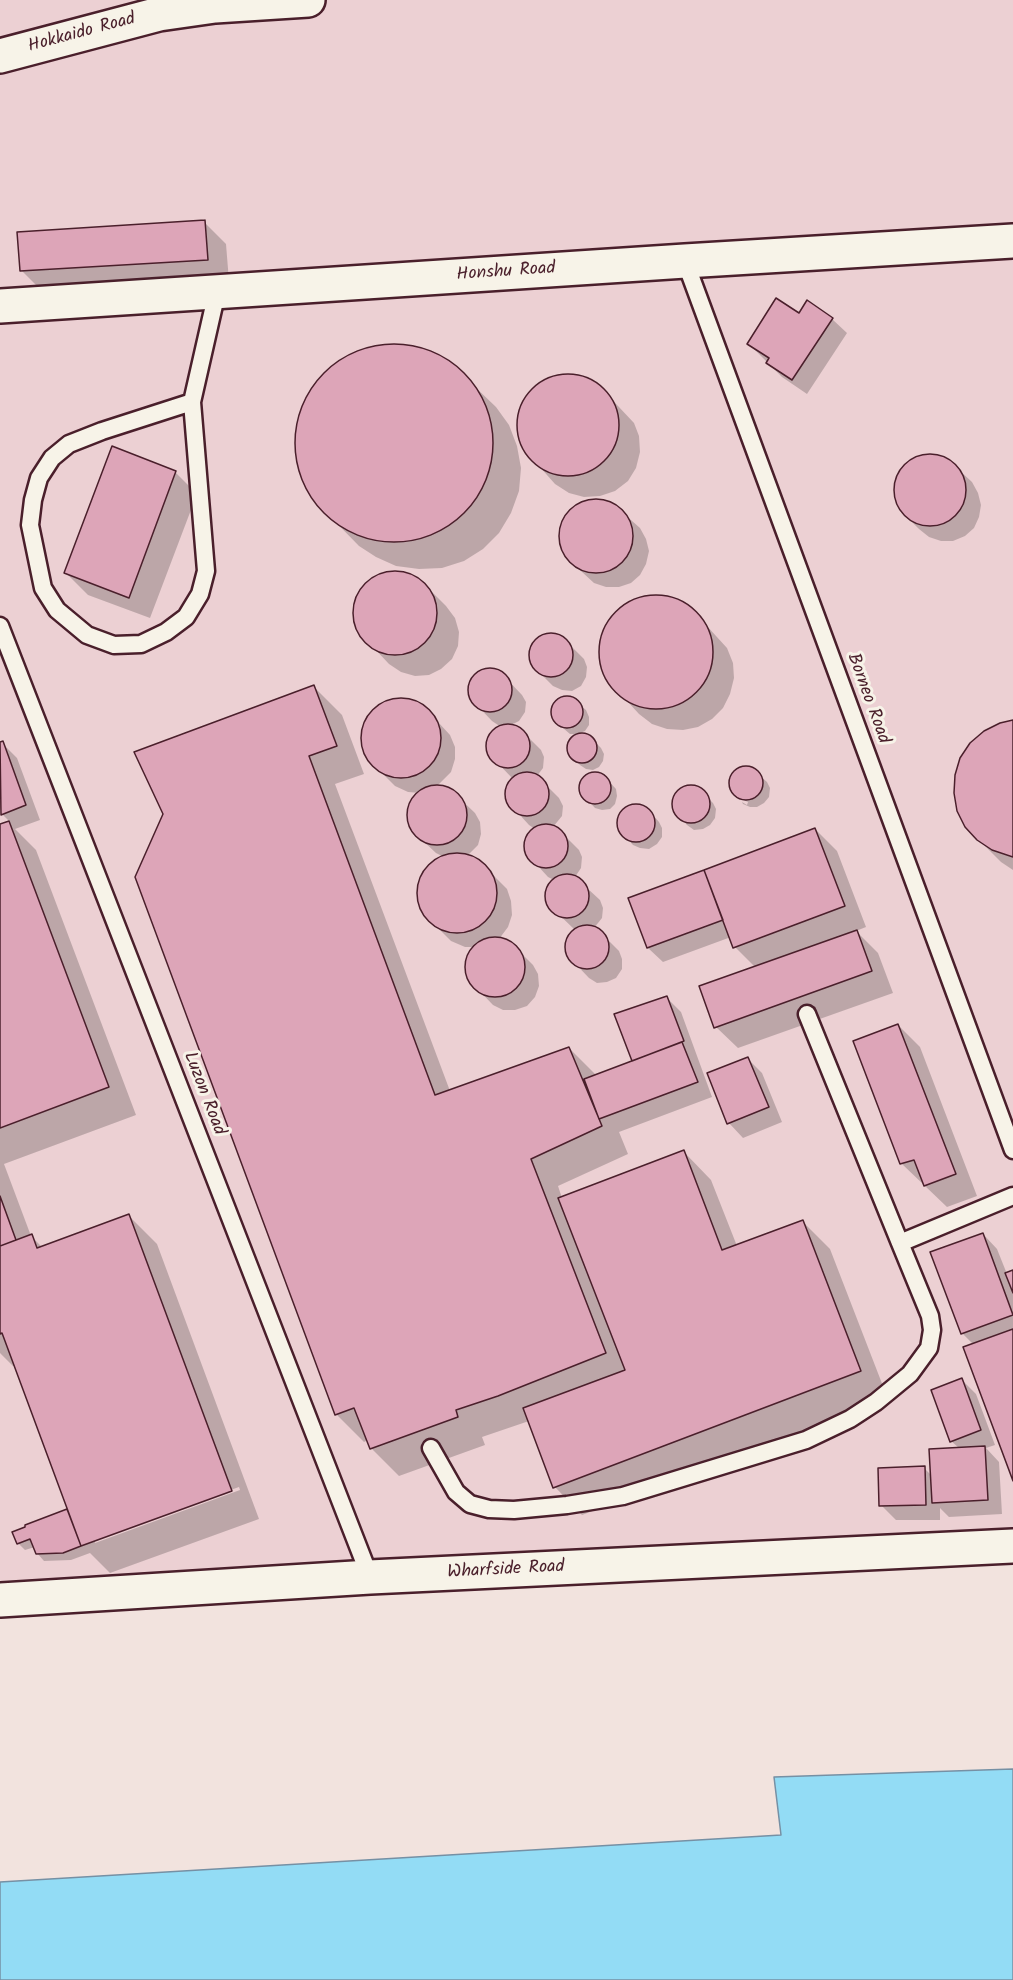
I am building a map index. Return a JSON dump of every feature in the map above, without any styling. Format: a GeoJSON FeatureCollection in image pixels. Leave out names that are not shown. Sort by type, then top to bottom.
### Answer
{"type":"FeatureCollection","features":[{"type":"Feature","properties":{"kind":"street","name":"Hokkaido Road"},"geometry":{"type":"LineString","coordinates":[[0,56],[158,7],[308,0]]}},
{"type":"Feature","properties":{"kind":"street","name":"Honshu Road"},"geometry":{"type":"LineString","coordinates":[[0,306],[1013,241]]}},
{"type":"Feature","properties":{"kind":"street","name":"Wharfside Road"},"geometry":{"type":"LineString","coordinates":[[0,1600],[370,1577],[1013,1546]]}},
{"type":"Feature","properties":{"kind":"lane","name":"Borneo Road"},"geometry":{"type":"LineString","coordinates":[[685,261],[1013,1150]]}},
{"type":"Feature","properties":{"kind":"lane"},"geometry":{"type":"LineString","coordinates":[[192,402],[69,444],[52,458],[39,478],[30,525],[43,588],[57,610],[87,635],[114,645],[141,644],[166,632],[186,616],[200,594],[206,571],[192,402],[217,292]]}},
{"type":"Feature","properties":{"kind":"lane","name":"Luzon Road"},"geometry":{"type":"LineString","coordinates":[[0,626],[370,1577]]}},
{"type":"Feature","properties":{"kind":"lane"},"geometry":{"type":"LineString","coordinates":[[431,1448],[456,1492],[470,1504],[489,1509],[514,1510],[623,1497],[806,1440],[850,1419],[876,1402],[910,1374],[929,1348],[932,1330],[930,1316],[807,1014]]}},
{"type":"Feature","properties":{"kind":"lane"},"geometry":{"type":"LineString","coordinates":[[900,1243],[1013,1196]]}},
{"type":"Feature","properties":{"kind":"shaded area"},"geometry":{"type":"Polygon","coordinates":[[[0,0],[1013,0],[1013,1541],[0,1598],[0,0]]]}},
{"type":"Feature","properties":{"kind":"water"},"geometry":{"type":"Polygon","coordinates":[[[1013,1769],[1013,1980],[0,1980],[0,1882],[781,1835],[774,1777],[1013,1769]]]}},
{"type":"Feature","properties":{"kind":"building"},"geometry":{"type":"Polygon","coordinates":[[[205,220],[208,260],[20,271],[17,232],[205,220]]]}},
{"type":"Feature","properties":{"kind":"building"},"geometry":{"type":"Polygon","coordinates":[[[776,298],[799,313],[807,300],[833,318],[792,380],[766,363],[769,358],[747,344],[776,298]]]}},
{"type":"Feature","properties":{"kind":"building"},"geometry":{"type":"Polygon","coordinates":[[[384,344],[404,344],[441,355],[471,380],[486,405],[493,433],[489,472],[482,490],[457,520],[441,531],[423,538],[404,542],[384,542],[347,531],[317,506],[306,490],[299,472],[295,453],[295,433],[306,396],[331,366],[347,355],[365,348],[384,344]]]}},
{"type":"Feature","properties":{"kind":"building"},"geometry":{"type":"Polygon","coordinates":[[[568,374],[588,378],[604,389],[615,405],[619,425],[615,445],[604,461],[588,472],[568,476],[548,472],[532,461],[521,445],[517,425],[521,405],[532,389],[548,378],[568,374]]]}},
{"type":"Feature","properties":{"kind":"building"},"geometry":{"type":"Polygon","coordinates":[[[112,446],[176,471],[129,598],[64,573],[112,446]]]}},
{"type":"Feature","properties":{"kind":"building"},"geometry":{"type":"Polygon","coordinates":[[[937,454],[956,464],[964,476],[966,490],[964,504],[956,516],[944,524],[923,526],[904,516],[896,504],[894,483],[904,464],[916,456],[937,454]]]}},
{"type":"Feature","properties":{"kind":"building"},"geometry":{"type":"Polygon","coordinates":[[[589,499],[603,499],[617,505],[627,515],[633,529],[631,550],[617,567],[603,573],[589,573],[575,567],[565,557],[559,543],[559,529],[565,515],[575,505],[589,499]]]}},
{"type":"Feature","properties":{"kind":"building"},"geometry":{"type":"Polygon","coordinates":[[[395,571],[411,574],[425,583],[434,597],[437,613],[434,629],[425,643],[411,652],[395,655],[379,652],[365,643],[356,629],[353,613],[356,597],[365,583],[379,574],[395,571]]]}},
{"type":"Feature","properties":{"kind":"building"},"geometry":{"type":"Polygon","coordinates":[[[656,595],[678,600],[696,612],[708,630],[713,652],[708,674],[696,692],[678,704],[656,709],[634,704],[616,692],[604,674],[599,652],[604,630],[616,612],[634,600],[656,595]]]}},
{"type":"Feature","properties":{"kind":"building"},"geometry":{"type":"Polygon","coordinates":[[[551,633],[566,640],[573,655],[566,670],[551,677],[536,670],[529,655],[536,640],[551,633]]]}},
{"type":"Feature","properties":{"kind":"building"},"geometry":{"type":"Polygon","coordinates":[[[490,668],[505,675],[512,690],[505,705],[490,712],[475,705],[468,690],[475,675],[490,668]]]}},
{"type":"Feature","properties":{"kind":"building"},"geometry":{"type":"Polygon","coordinates":[[[314,685],[337,746],[309,756],[435,1095],[569,1047],[602,1126],[531,1159],[606,1353],[498,1396],[456,1410],[458,1417],[370,1449],[354,1408],[335,1415],[135,877],[163,814],[134,752],[314,685]]]}},
{"type":"Feature","properties":{"kind":"building"},"geometry":{"type":"Polygon","coordinates":[[[567,696],[578,701],[583,712],[578,723],[567,728],[556,723],[551,712],[556,701],[567,696]]]}},
{"type":"Feature","properties":{"kind":"building"},"geometry":{"type":"Polygon","coordinates":[[[401,698],[416,701],[429,710],[438,723],[441,738],[438,753],[429,766],[416,775],[401,778],[386,775],[373,766],[364,753],[361,738],[364,723],[373,710],[386,701],[401,698]]]}},
{"type":"Feature","properties":{"kind":"building"},"geometry":{"type":"Polygon","coordinates":[[[1013,720],[1013,857],[992,850],[977,840],[965,827],[957,811],[954,793],[955,775],[960,758],[970,743],[984,731],[1000,723],[1013,720]]]}},
{"type":"Feature","properties":{"kind":"building"},"geometry":{"type":"Polygon","coordinates":[[[508,724],[523,731],[530,746],[523,761],[508,768],[493,761],[486,746],[493,731],[508,724]]]}},
{"type":"Feature","properties":{"kind":"building"},"geometry":{"type":"Polygon","coordinates":[[[582,733],[593,737],[597,748],[593,759],[582,763],[571,759],[567,748],[571,737],[582,733]]]}},
{"type":"Feature","properties":{"kind":"building"},"geometry":{"type":"Polygon","coordinates":[[[3,741],[26,805],[1,815],[0,742],[3,741]]]}},
{"type":"Feature","properties":{"kind":"building"},"geometry":{"type":"Polygon","coordinates":[[[746,766],[758,771],[763,783],[758,795],[746,800],[734,795],[729,783],[734,771],[746,766]]]}},
{"type":"Feature","properties":{"kind":"building"},"geometry":{"type":"Polygon","coordinates":[[[527,772],[542,779],[549,794],[542,809],[527,816],[512,809],[505,794],[512,779],[527,772]]]}},
{"type":"Feature","properties":{"kind":"building"},"geometry":{"type":"Polygon","coordinates":[[[595,772],[606,777],[611,788],[606,799],[595,804],[584,799],[579,788],[584,777],[595,772]]]}},
{"type":"Feature","properties":{"kind":"building"},"geometry":{"type":"Polygon","coordinates":[[[437,785],[458,794],[467,815],[458,836],[437,845],[416,836],[407,815],[416,794],[437,785]]]}},
{"type":"Feature","properties":{"kind":"building"},"geometry":{"type":"Polygon","coordinates":[[[691,785],[704,791],[710,804],[704,817],[691,823],[678,817],[672,804],[678,791],[691,785]]]}},
{"type":"Feature","properties":{"kind":"building"},"geometry":{"type":"Polygon","coordinates":[[[636,804],[643,805],[649,810],[654,816],[654,830],[649,836],[643,841],[636,842],[629,841],[623,836],[618,830],[617,823],[618,816],[623,810],[629,805],[636,804]]]}},
{"type":"Feature","properties":{"kind":"building"},"geometry":{"type":"Polygon","coordinates":[[[9,821],[109,1087],[0,1128],[0,824],[9,821]]]}},
{"type":"Feature","properties":{"kind":"building"},"geometry":{"type":"Polygon","coordinates":[[[546,824],[561,831],[568,846],[561,861],[546,868],[531,861],[524,846],[531,831],[546,824]]]}},
{"type":"Feature","properties":{"kind":"building"},"geometry":{"type":"Polygon","coordinates":[[[815,828],[845,906],[733,948],[704,870],[815,828]]]}},
{"type":"Feature","properties":{"kind":"building"},"geometry":{"type":"Polygon","coordinates":[[[457,853],[472,856],[485,865],[494,878],[497,893],[494,908],[485,921],[472,930],[457,933],[442,930],[429,921],[420,908],[417,893],[420,878],[429,865],[442,856],[457,853]]]}},
{"type":"Feature","properties":{"kind":"building"},"geometry":{"type":"Polygon","coordinates":[[[704,870],[723,920],[647,948],[628,898],[704,870]]]}},
{"type":"Feature","properties":{"kind":"building"},"geometry":{"type":"Polygon","coordinates":[[[567,874],[582,881],[589,896],[582,911],[567,918],[552,911],[545,896],[552,881],[567,874]]]}},
{"type":"Feature","properties":{"kind":"building"},"geometry":{"type":"Polygon","coordinates":[[[587,925],[602,932],[609,947],[602,962],[587,969],[572,962],[565,947],[572,932],[587,925]]]}},
{"type":"Feature","properties":{"kind":"building"},"geometry":{"type":"Polygon","coordinates":[[[857,930],[872,971],[714,1028],[699,986],[857,930]]]}},
{"type":"Feature","properties":{"kind":"building"},"geometry":{"type":"Polygon","coordinates":[[[495,937],[516,946],[525,967],[516,988],[495,997],[474,988],[465,967],[474,946],[495,937]]]}},
{"type":"Feature","properties":{"kind":"building"},"geometry":{"type":"Polygon","coordinates":[[[667,996],[684,1041],[632,1061],[614,1014],[667,996]]]}},
{"type":"Feature","properties":{"kind":"building"},"geometry":{"type":"Polygon","coordinates":[[[898,1024],[956,1174],[924,1186],[914,1160],[900,1164],[853,1041],[898,1024]]]}},
{"type":"Feature","properties":{"kind":"building"},"geometry":{"type":"Polygon","coordinates":[[[682,1042],[698,1082],[599,1119],[584,1079],[682,1042]]]}},
{"type":"Feature","properties":{"kind":"building"},"geometry":{"type":"Polygon","coordinates":[[[748,1057],[769,1107],[727,1124],[707,1073],[748,1057]]]}},
{"type":"Feature","properties":{"kind":"building"},"geometry":{"type":"Polygon","coordinates":[[[684,1150],[722,1250],[803,1220],[861,1371],[553,1488],[523,1408],[625,1370],[558,1198],[684,1150]]]}},
{"type":"Feature","properties":{"kind":"building"},"geometry":{"type":"Polygon","coordinates":[[[0,1196],[16,1240],[0,1246],[0,1196]]]}},
{"type":"Feature","properties":{"kind":"building"},"geometry":{"type":"Polygon","coordinates":[[[129,1214],[232,1491],[81,1546],[2,1333],[0,1334],[0,1246],[32,1234],[37,1248],[129,1214]]]}},
{"type":"Feature","properties":{"kind":"building"},"geometry":{"type":"Polygon","coordinates":[[[983,1233],[1013,1315],[961,1334],[930,1252],[983,1233]]]}},
{"type":"Feature","properties":{"kind":"building"},"geometry":{"type":"Polygon","coordinates":[[[1013,1270],[1013,1293],[1005,1273],[1013,1270]]]}},
{"type":"Feature","properties":{"kind":"building"},"geometry":{"type":"Polygon","coordinates":[[[1013,1329],[1013,1481],[963,1347],[1013,1329]]]}},
{"type":"Feature","properties":{"kind":"building"},"geometry":{"type":"Polygon","coordinates":[[[962,1378],[981,1430],[950,1442],[931,1390],[962,1378]]]}},
{"type":"Feature","properties":{"kind":"building"},"geometry":{"type":"Polygon","coordinates":[[[985,1446],[988,1500],[932,1503],[929,1449],[985,1446]]]}},
{"type":"Feature","properties":{"kind":"building"},"geometry":{"type":"Polygon","coordinates":[[[925,1466],[926,1505],[879,1506],[878,1468],[925,1466]]]}},
{"type":"Feature","properties":{"kind":"building"},"geometry":{"type":"Polygon","coordinates":[[[67,1509],[81,1546],[63,1553],[36,1554],[30,1539],[17,1544],[12,1532],[67,1509]]]}}]}
